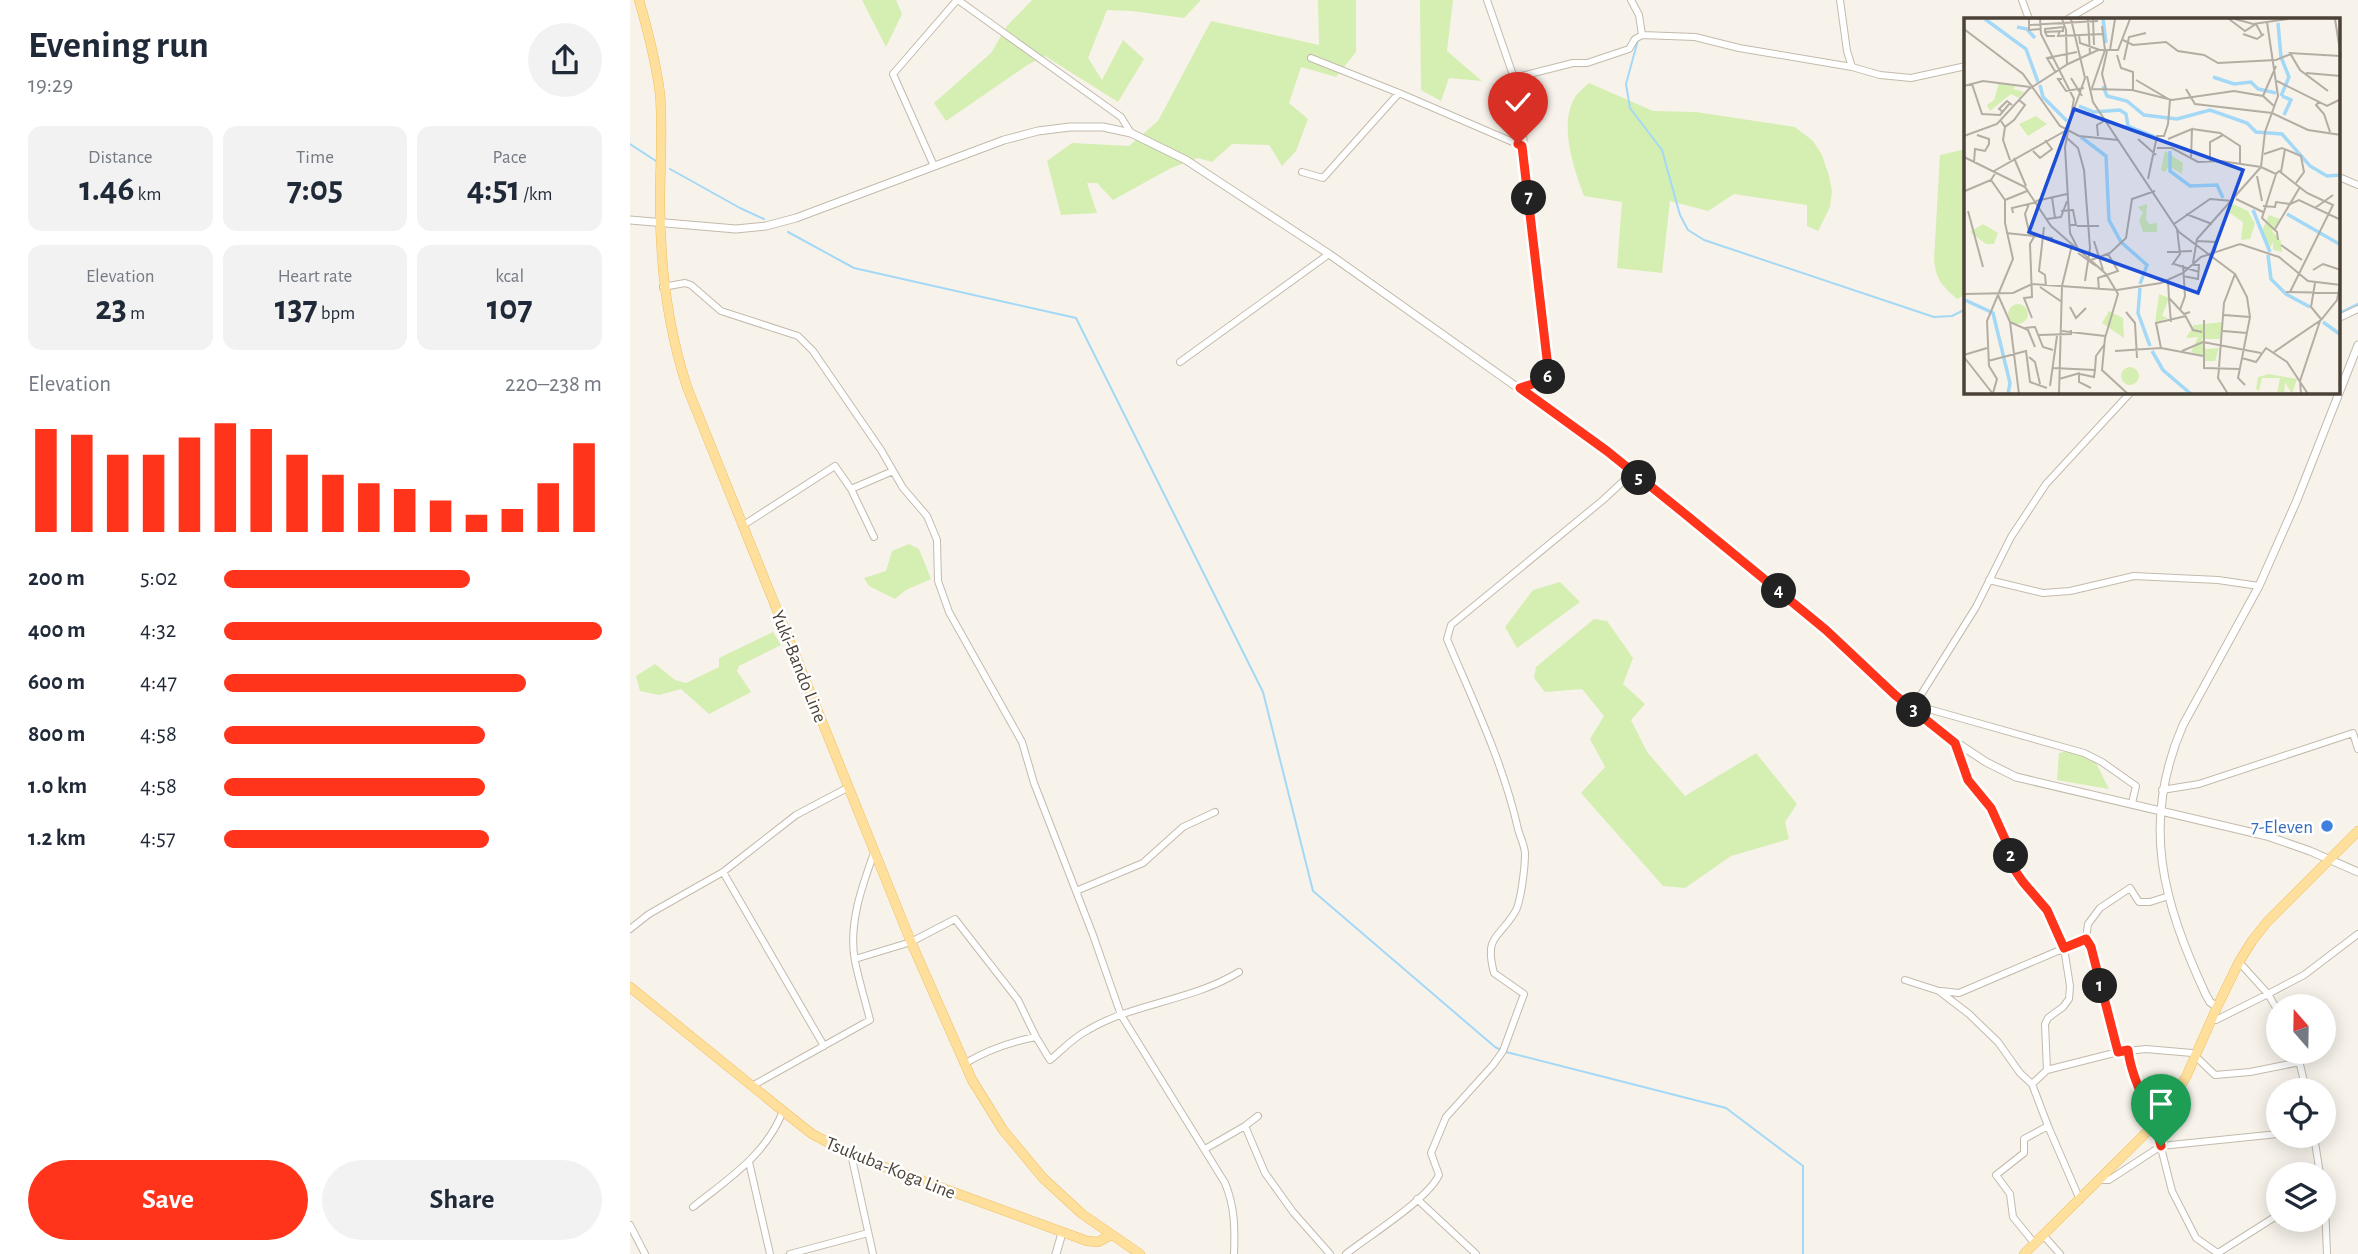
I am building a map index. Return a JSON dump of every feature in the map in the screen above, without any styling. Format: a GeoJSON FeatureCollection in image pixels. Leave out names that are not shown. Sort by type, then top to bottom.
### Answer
{"type":"FeatureCollection","features":[{"type":"Feature","properties":{"kind":"main road","name":"Yuki-Bando Line"},"geometry":{"type":"LineString","coordinates":[[639,0],[654,59],[660,98],[663,287],[671,335],[687,387],[742,526],[911,942],[964,1065],[991,1112],[1029,1163],[1069,1204],[1140,1254]]}},
{"type":"Feature","properties":{"kind":"main road"},"geometry":{"type":"LineString","coordinates":[[2024,1254],[2155,1124],[2186,1077],[2239,962],[2267,922],[2358,831]]}},
{"type":"Feature","properties":{"kind":"main road","name":"Tsukuba-Koga Line"},"geometry":{"type":"LineString","coordinates":[[630,987],[812,1134],[851,1154],[1062,1233],[1093,1242],[1103,1241],[1111,1236]]}},
{"type":"Feature","properties":{"kind":"street"},"geometry":{"type":"LineString","coordinates":[[934,166],[893,74],[957,0],[1121,117],[1131,133]]}},
{"type":"Feature","properties":{"kind":"street"},"geometry":{"type":"LineString","coordinates":[[1487,0],[1514,78],[1521,117],[1522,146],[1549,376],[1545,380],[1520,388]]}},
{"type":"Feature","properties":{"kind":"street"},"geometry":{"type":"LineString","coordinates":[[1631,0],[1639,15],[1642,35]]}},
{"type":"Feature","properties":{"kind":"street"},"geometry":{"type":"LineString","coordinates":[[1840,0],[1847,51],[1852,67]]}},
{"type":"Feature","properties":{"kind":"street"},"geometry":{"type":"LineString","coordinates":[[2022,0],[2029,18]]}},
{"type":"Feature","properties":{"kind":"street"},"geometry":{"type":"LineString","coordinates":[[2070,18],[2100,0]]}},
{"type":"Feature","properties":{"kind":"street"},"geometry":{"type":"LineString","coordinates":[[1514,78],[1573,63],[1587,63],[1629,49],[1635,39],[1642,35],[1695,37],[1739,48],[1852,67],[1880,75],[1911,78],[1964,66]]}},
{"type":"Feature","properties":{"kind":"street"},"geometry":{"type":"LineString","coordinates":[[1311,58],[1522,146]]}},
{"type":"Feature","properties":{"kind":"street"},"geometry":{"type":"LineString","coordinates":[[1302,172],[1323,178],[1399,93]]}},
{"type":"Feature","properties":{"kind":"street"},"geometry":{"type":"LineString","coordinates":[[631,221],[736,229],[766,226],[796,218],[1004,139],[1070,127],[1103,127],[1131,133],[1186,160],[1329,254],[1520,388],[1632,473],[1826,630],[1912,709],[1955,743],[1986,762],[2016,777],[2267,836],[2358,872]]}},
{"type":"Feature","properties":{"kind":"street"},"geometry":{"type":"LineString","coordinates":[[2340,177],[2358,185]]}},
{"type":"Feature","properties":{"kind":"street"},"geometry":{"type":"LineString","coordinates":[[1180,362],[1329,254]]}},
{"type":"Feature","properties":{"kind":"street"},"geometry":{"type":"LineString","coordinates":[[663,287],[685,283],[691,285],[721,311],[798,336],[813,351],[903,488],[927,516],[937,540],[938,581],[949,612],[1022,742],[1034,783],[1121,1016],[1225,1183],[1232,1200],[1234,1254]]}},
{"type":"Feature","properties":{"kind":"street"},"geometry":{"type":"LineString","coordinates":[[2340,317],[2358,309]]}},
{"type":"Feature","properties":{"kind":"street"},"geometry":{"type":"LineString","coordinates":[[2340,391],[2358,345]]}},
{"type":"Feature","properties":{"kind":"street"},"geometry":{"type":"LineString","coordinates":[[1912,709],[1976,607],[2011,537],[2046,484],[2129,394]]}},
{"type":"Feature","properties":{"kind":"street"},"geometry":{"type":"LineString","coordinates":[[2217,1007],[2208,1000],[2198,979],[2169,896],[2160,843],[2162,790],[2174,746],[2183,725],[2259,586],[2297,500],[2339,394]]}},
{"type":"Feature","properties":{"kind":"street"},"geometry":{"type":"LineString","coordinates":[[742,526],[835,466],[851,489],[874,537]]}},
{"type":"Feature","properties":{"kind":"street"},"geometry":{"type":"LineString","coordinates":[[851,489],[893,471]]}},
{"type":"Feature","properties":{"kind":"street"},"geometry":{"type":"LineString","coordinates":[[1346,1254],[1436,1182],[1439,1175],[1431,1153],[1446,1117],[1503,1051],[1524,995],[1494,973],[1491,951],[1495,934],[1517,910],[1525,852],[1514,806],[1497,757],[1475,699],[1447,639],[1448,633],[1451,625],[1604,500],[1632,473]]}},
{"type":"Feature","properties":{"kind":"street"},"geometry":{"type":"LineString","coordinates":[[1989,580],[2043,593],[2070,591],[2134,576],[2218,580],[2259,586]]}},
{"type":"Feature","properties":{"kind":"street"},"geometry":{"type":"LineString","coordinates":[[1912,709],[1924,708],[2084,753],[2136,786],[2132,803]]}},
{"type":"Feature","properties":{"kind":"street"},"geometry":{"type":"LineString","coordinates":[[2162,790],[2199,783],[2353,733],[2358,749]]}},
{"type":"Feature","properties":{"kind":"street"},"geometry":{"type":"LineString","coordinates":[[1955,743],[1968,780],[1991,808],[2010,850],[2014,869],[2047,910],[2064,948],[2070,986],[2069,999],[2045,1024],[2046,1070]]}},
{"type":"Feature","properties":{"kind":"street"},"geometry":{"type":"LineString","coordinates":[[630,929],[649,914],[723,872],[796,815],[849,787]]}},
{"type":"Feature","properties":{"kind":"street"},"geometry":{"type":"LineString","coordinates":[[1076,891],[1143,863],[1183,827],[1215,812]]}},
{"type":"Feature","properties":{"kind":"street"},"geometry":{"type":"LineString","coordinates":[[752,1086],[870,1020],[855,959],[853,936],[861,893],[875,852]]}},
{"type":"Feature","properties":{"kind":"street"},"geometry":{"type":"LineString","coordinates":[[723,872],[824,1046]]}},
{"type":"Feature","properties":{"kind":"street"},"geometry":{"type":"LineString","coordinates":[[2118,1052],[2095,961],[2086,939],[2088,924],[2100,908],[2130,888],[2139,902],[2150,902],[2169,896]]}},
{"type":"Feature","properties":{"kind":"street"},"geometry":{"type":"LineString","coordinates":[[855,959],[911,942],[955,919],[1018,1000],[1050,1060],[1087,1030],[1121,1016],[1184,997],[1239,972]]}},
{"type":"Feature","properties":{"kind":"street"},"geometry":{"type":"LineString","coordinates":[[2239,962],[2268,994],[2304,975],[2358,934]]}},
{"type":"Feature","properties":{"kind":"street"},"geometry":{"type":"LineString","coordinates":[[1905,979],[1940,991],[1959,993],[2086,939]]}},
{"type":"Feature","properties":{"kind":"street"},"geometry":{"type":"LineString","coordinates":[[1940,991],[1998,1042],[2020,1073],[2032,1084],[2080,1200]]}},
{"type":"Feature","properties":{"kind":"street"},"geometry":{"type":"LineString","coordinates":[[2212,1019],[2216,1020],[2266,995]]}},
{"type":"Feature","properties":{"kind":"street"},"geometry":{"type":"LineString","coordinates":[[964,1065],[1009,1042],[1036,1037]]}},
{"type":"Feature","properties":{"kind":"street"},"geometry":{"type":"LineString","coordinates":[[2128,1050],[2130,1063],[2155,1124],[2172,1191],[2196,1238],[2218,1254],[2266,1223]]}},
{"type":"Feature","properties":{"kind":"street"},"geometry":{"type":"LineString","coordinates":[[2032,1084],[2046,1070],[2128,1050],[2192,1053],[2215,1075],[2288,1064]]}},
{"type":"Feature","properties":{"kind":"street"},"geometry":{"type":"LineString","coordinates":[[693,1207],[749,1162],[772,1136],[783,1111]]}},
{"type":"Feature","properties":{"kind":"street"},"geometry":{"type":"LineString","coordinates":[[1205,1149],[1258,1116]]}},
{"type":"Feature","properties":{"kind":"street"},"geometry":{"type":"LineString","coordinates":[[1245,1126],[1265,1173],[1293,1212],[1329,1254]]}},
{"type":"Feature","properties":{"kind":"street"},"geometry":{"type":"LineString","coordinates":[[2035,1244],[2013,1217],[2010,1194],[1996,1175],[2024,1153],[2024,1139],[2049,1126]]}},
{"type":"Feature","properties":{"kind":"street"},"geometry":{"type":"LineString","coordinates":[[2100,1180],[2109,1180],[2161,1146],[2266,1135]]}},
{"type":"Feature","properties":{"kind":"street"},"geometry":{"type":"LineString","coordinates":[[851,1154],[873,1254]]}},
{"type":"Feature","properties":{"kind":"street"},"geometry":{"type":"LineString","coordinates":[[749,1162],[771,1254]]}},
{"type":"Feature","properties":{"kind":"street"},"geometry":{"type":"LineString","coordinates":[[1417,1199],[1476,1254]]}},
{"type":"Feature","properties":{"kind":"street"},"geometry":{"type":"LineString","coordinates":[[630,1225],[645,1254]]}},
{"type":"Feature","properties":{"kind":"street"},"geometry":{"type":"LineString","coordinates":[[2326,1232],[2327,1254]]}},
{"type":"Feature","properties":{"kind":"street"},"geometry":{"type":"LineString","coordinates":[[790,1254],[868,1233]]}},
{"type":"Feature","properties":{"kind":"street"},"geometry":{"type":"LineString","coordinates":[[1056,1254],[1062,1233]]}},
{"type":"Feature","properties":{"kind":"street"},"geometry":{"type":"LineString","coordinates":[[2044,1236],[2060,1254]]}},
{"type":"Feature","properties":{"kind":"green space"},"geometry":{"type":"Polygon","coordinates":[[[862,0],[896,0],[902,14],[886,47],[862,0]]]}},
{"type":"Feature","properties":{"kind":"green space"},"geometry":{"type":"Polygon","coordinates":[[[1032,0],[1201,0],[1184,18],[1107,10],[1088,58],[1102,80],[1123,40],[1144,59],[1118,102],[1045,56],[946,121],[934,103],[991,53],[1007,26],[1032,0]]]}},
{"type":"Feature","properties":{"kind":"green space"},"geometry":{"type":"Polygon","coordinates":[[[1318,0],[1356,0],[1356,52],[1336,77],[1301,67],[1289,103],[1308,119],[1296,151],[1282,166],[1269,145],[1232,144],[1212,162],[1198,158],[1171,168],[1113,200],[1097,183],[1087,183],[1097,213],[1061,215],[1047,161],[1072,143],[1129,146],[1158,121],[1211,21],[1319,45],[1318,0]]]}},
{"type":"Feature","properties":{"kind":"green space"},"geometry":{"type":"Polygon","coordinates":[[[1420,0],[1453,0],[1447,51],[1482,81],[1449,78],[1441,101],[1421,90],[1420,0]]]}},
{"type":"Feature","properties":{"kind":"green space"},"geometry":{"type":"Polygon","coordinates":[[[1589,83],[1653,111],[1696,112],[1795,127],[1813,141],[1822,155],[1829,176],[1832,191],[1830,207],[1818,231],[1807,226],[1807,205],[1734,194],[1708,211],[1670,201],[1662,273],[1617,268],[1622,202],[1584,196],[1568,135],[1570,110],[1575,97],[1589,83]]]}},
{"type":"Feature","properties":{"kind":"green space"},"geometry":{"type":"Polygon","coordinates":[[[1964,149],[1964,296],[1957,299],[1941,282],[1934,260],[1940,155],[1964,149]]]}},
{"type":"Feature","properties":{"kind":"green space"},"geometry":{"type":"Polygon","coordinates":[[[909,544],[919,549],[931,579],[906,590],[895,599],[869,586],[864,578],[886,571],[892,551],[909,544]]]}},
{"type":"Feature","properties":{"kind":"green space"},"geometry":{"type":"Polygon","coordinates":[[[1560,582],[1580,602],[1517,648],[1505,627],[1533,590],[1560,582]]]}},
{"type":"Feature","properties":{"kind":"green space"},"geometry":{"type":"Polygon","coordinates":[[[1594,619],[1607,621],[1633,658],[1623,684],[1645,704],[1631,720],[1647,752],[1685,796],[1756,753],[1797,804],[1785,822],[1789,839],[1731,856],[1685,888],[1663,886],[1581,793],[1605,767],[1590,739],[1604,716],[1582,689],[1545,692],[1534,678],[1536,667],[1594,619]]]}},
{"type":"Feature","properties":{"kind":"green space"},"geometry":{"type":"Polygon","coordinates":[[[773,632],[781,645],[739,666],[737,671],[751,692],[709,714],[681,689],[659,695],[640,691],[636,676],[655,664],[675,680],[686,683],[719,667],[719,658],[773,632]]]}},
{"type":"Feature","properties":{"kind":"green space"},"geometry":{"type":"Polygon","coordinates":[[[2070,751],[2095,761],[2109,789],[2057,780],[2059,753],[2070,751]]]}},
{"type":"Feature","properties":{"kind":"waterway"},"geometry":{"type":"LineString","coordinates":[[1638,40],[1626,84],[1630,108],[1662,150],[1680,215],[1688,230],[1704,240],[1934,317],[1952,316],[1964,310]]}},
{"type":"Feature","properties":{"kind":"waterway"},"geometry":{"type":"LineString","coordinates":[[630,144],[656,161]]}},
{"type":"Feature","properties":{"kind":"waterway"},"geometry":{"type":"LineString","coordinates":[[670,169],[764,219]]}},
{"type":"Feature","properties":{"kind":"waterway"},"geometry":{"type":"LineString","coordinates":[[788,232],[854,268],[1076,318],[1263,692],[1313,891],[1501,1050]]}},
{"type":"Feature","properties":{"kind":"waterway"},"geometry":{"type":"LineString","coordinates":[[2340,313],[2358,304]]}},
{"type":"Feature","properties":{"kind":"waterway"},"geometry":{"type":"LineString","coordinates":[[1506,1052],[1726,1108],[1803,1166],[1803,1254]]}},
{"type":"Feature","properties":{"kind":"place","name":"7-Eleven"},"geometry":{"type":"Point","coordinates":[2327,826]}},
{"type":"Feature","properties":{"kind":"route"},"geometry":{"type":"LineString","coordinates":[[1518,144],[1522,146],[1549,376],[1534,385],[1520,388],[1607,451],[1685,514],[1826,630],[1895,695],[1955,743],[1968,780],[1991,808],[2010,850],[2014,869],[2047,910],[2064,948],[2086,939],[2091,947],[2118,1052],[2128,1050],[2130,1063],[2161,1146]]}}]}
